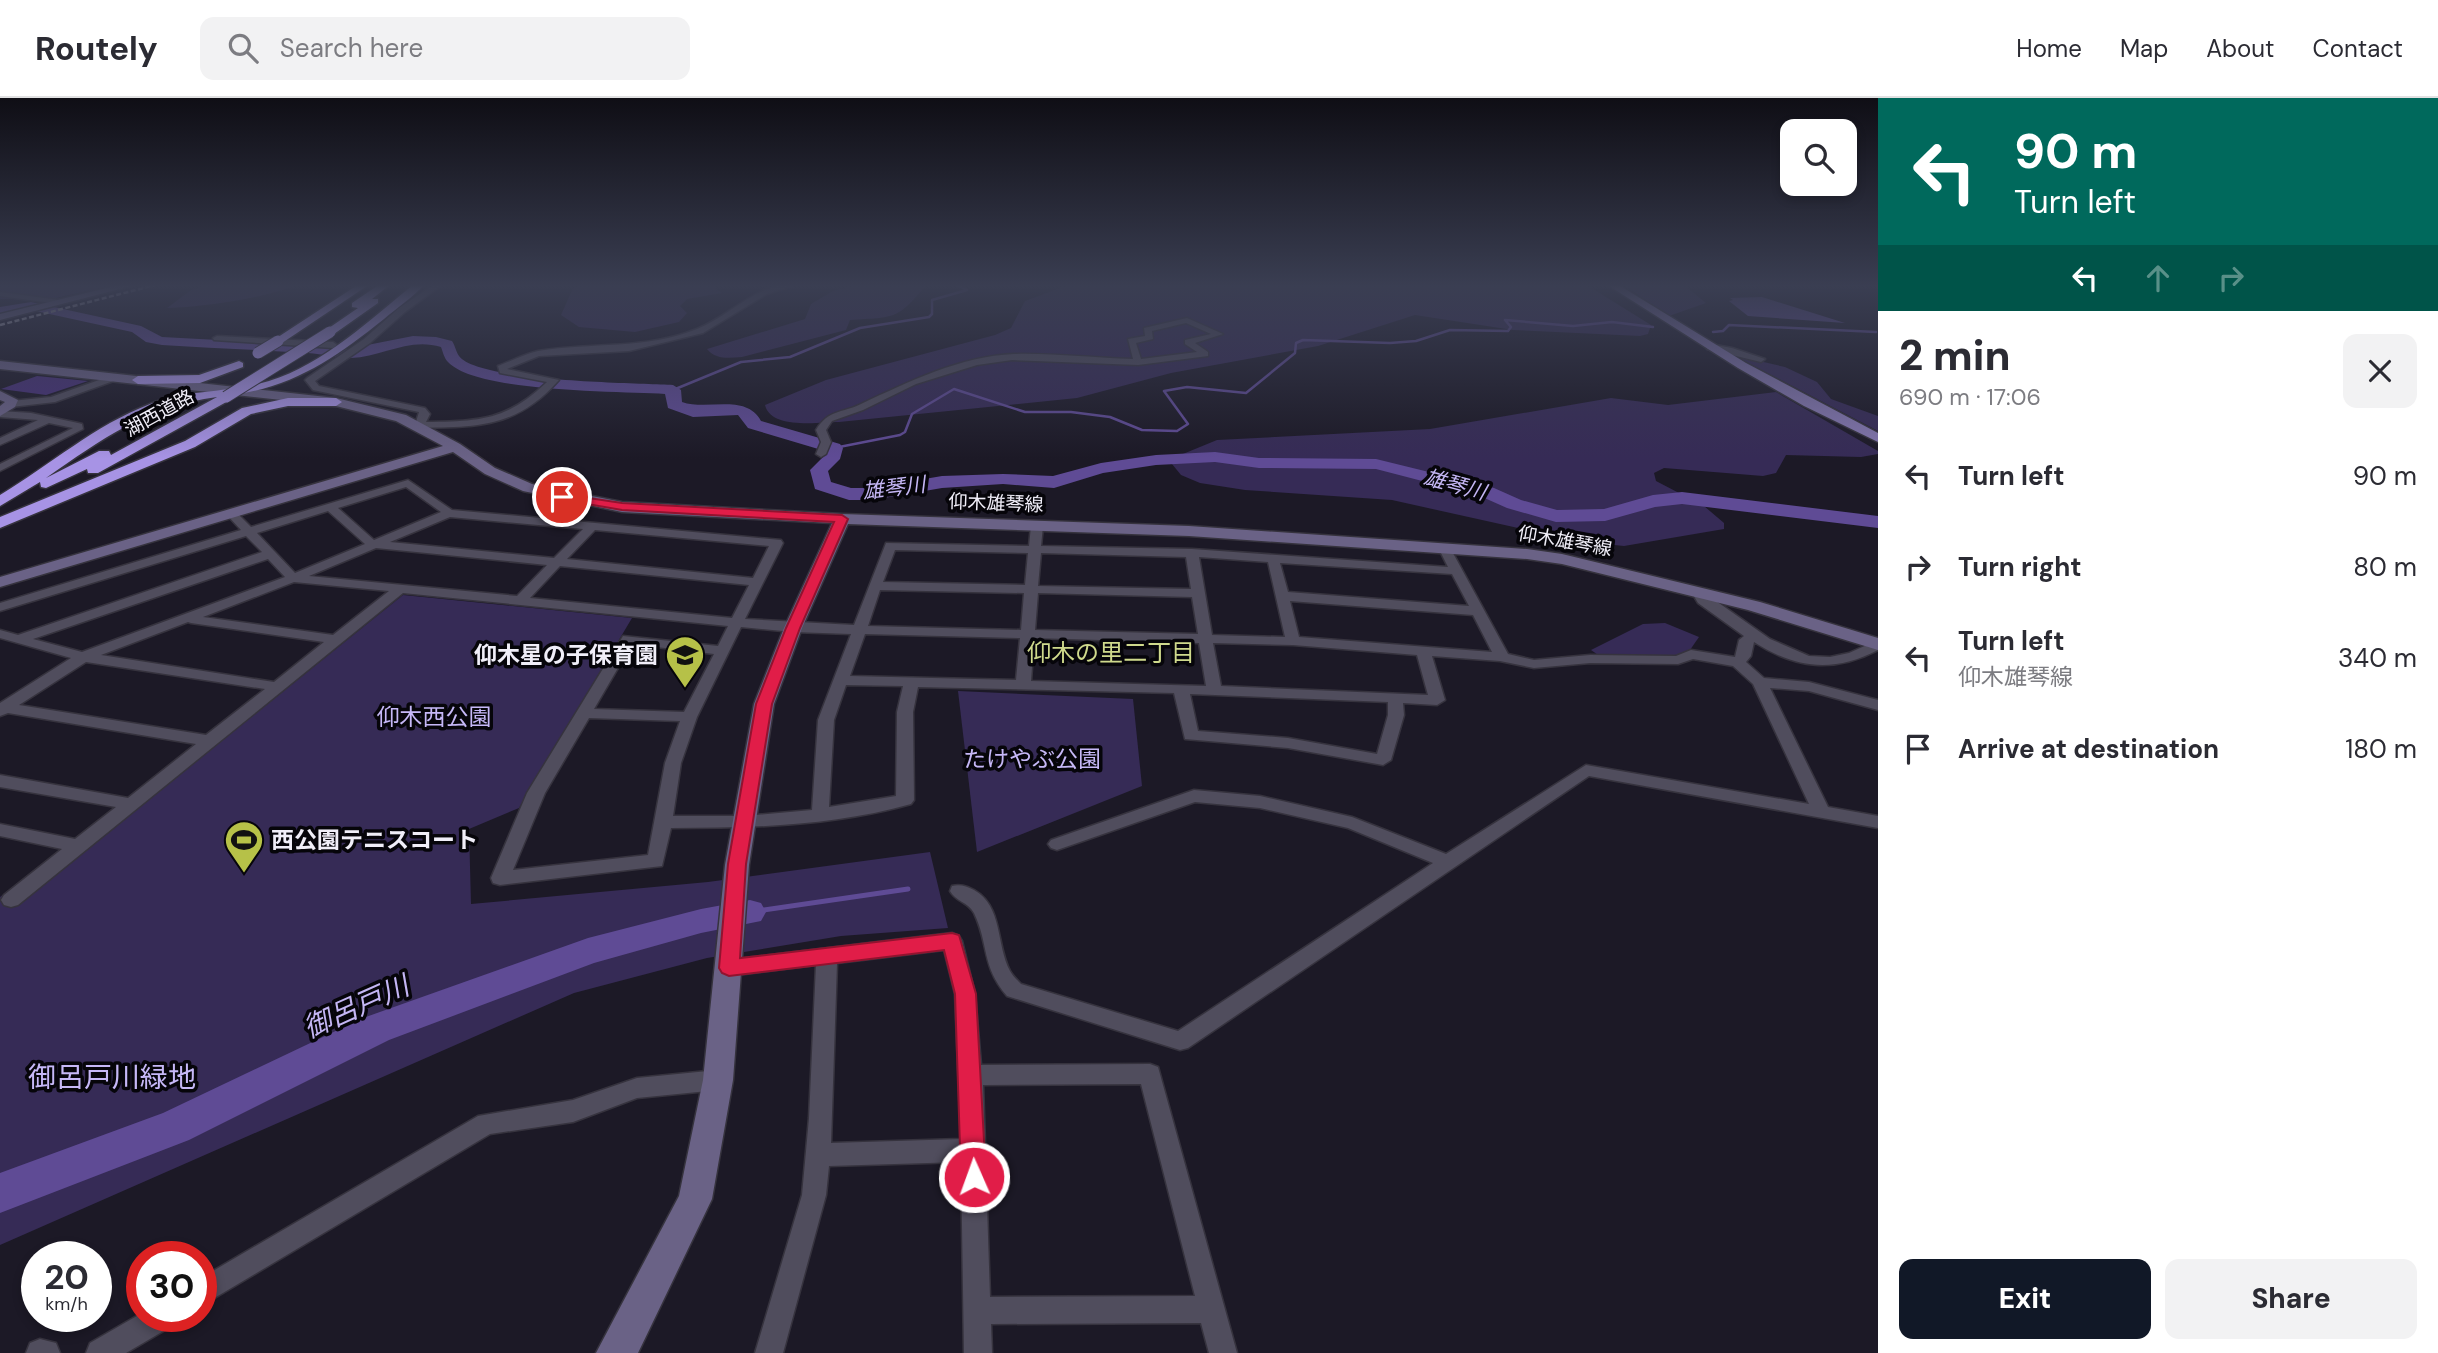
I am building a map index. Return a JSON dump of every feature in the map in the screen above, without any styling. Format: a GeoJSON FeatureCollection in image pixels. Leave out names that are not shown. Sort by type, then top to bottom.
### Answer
{"type":"FeatureCollection","features":[{"type":"Feature","properties":{"kind":"highway"},"geometry":{"type":"LineString","coordinates":[[223,395],[220,380],[276,343]]}},
{"type":"Feature","properties":{"kind":"highway"},"geometry":{"type":"LineString","coordinates":[[223,395],[293,376],[340,344]]}},
{"type":"Feature","properties":{"kind":"highway","name":"湖西道路"},"geometry":{"type":"LineString","coordinates":[[0,507],[223,395],[340,344]]}},
{"type":"Feature","properties":{"kind":"highway"},"geometry":{"type":"LineString","coordinates":[[138,380],[196,379],[239,365]]}},
{"type":"Feature","properties":{"kind":"highway"},"geometry":{"type":"LineString","coordinates":[[293,376],[287,385],[290,390],[337,402]]}},
{"type":"Feature","properties":{"kind":"highway"},"geometry":{"type":"LineString","coordinates":[[0,501],[38,478],[84,443],[168,397],[169,390],[138,380]]}},
{"type":"Feature","properties":{"kind":"highway"},"geometry":{"type":"LineString","coordinates":[[153,407],[189,396],[223,395],[250,398],[247,411]]}},
{"type":"Feature","properties":{"kind":"highway","name":"湖西道路"},"geometry":{"type":"LineString","coordinates":[[0,517],[223,395]]}},
{"type":"Feature","properties":{"kind":"highway"},"geometry":{"type":"LineString","coordinates":[[0,523],[190,444],[247,411],[283,403],[337,402]]}},
{"type":"Feature","properties":{"kind":"main road"},"geometry":{"type":"LineString","coordinates":[[1703,343],[1795,397],[1878,438]]}},
{"type":"Feature","properties":{"kind":"main road","name":"仰木雄琴線"},"geometry":{"type":"LineString","coordinates":[[0,365],[116,377],[223,395],[337,402],[377,410],[418,425],[509,481],[586,502],[842,519],[1189,531],[1444,547],[1562,559],[1699,593],[1878,644]]}},
{"type":"Feature","properties":{"kind":"main road"},"geometry":{"type":"LineString","coordinates":[[0,395],[11,398],[4,410]]}},
{"type":"Feature","properties":{"kind":"main road"},"geometry":{"type":"LineString","coordinates":[[0,582],[455,447]]}},
{"type":"Feature","properties":{"kind":"main road"},"geometry":{"type":"LineString","coordinates":[[615,1353],[626,1338],[695,1199],[718,1080],[737,864],[764,704],[793,628],[842,519]]}},
{"type":"Feature","properties":{"kind":"street"},"geometry":{"type":"LineString","coordinates":[[311,343],[340,344]]}},
{"type":"Feature","properties":{"kind":"street"},"geometry":{"type":"LineString","coordinates":[[418,425],[466,425],[499,419],[531,402],[554,380],[512,374],[501,368],[538,354],[629,348],[652,343]]}},
{"type":"Feature","properties":{"kind":"street"},"geometry":{"type":"LineString","coordinates":[[1132,343],[1138,362]]}},
{"type":"Feature","properties":{"kind":"street"},"geometry":{"type":"LineString","coordinates":[[821,454],[826,442],[821,430],[828,419],[860,408],[913,382],[976,363],[1023,357],[1138,362],[1205,354],[1189,343]]}},
{"type":"Feature","properties":{"kind":"street"},"geometry":{"type":"LineString","coordinates":[[340,344],[310,380],[316,388],[414,406],[425,414],[418,425]]}},
{"type":"Feature","properties":{"kind":"street"},"geometry":{"type":"LineString","coordinates":[[1710,347],[1725,347],[1761,359]]}},
{"type":"Feature","properties":{"kind":"street"},"geometry":{"type":"LineString","coordinates":[[4,410],[52,400],[116,377]]}},
{"type":"Feature","properties":{"kind":"street"},"geometry":{"type":"LineString","coordinates":[[0,468],[78,429],[78,426],[4,410]]}},
{"type":"Feature","properties":{"kind":"street"},"geometry":{"type":"LineString","coordinates":[[0,442],[47,420]]}},
{"type":"Feature","properties":{"kind":"street"},"geometry":{"type":"LineString","coordinates":[[0,607],[408,483],[449,513]]}},
{"type":"Feature","properties":{"kind":"street"},"geometry":{"type":"LineString","coordinates":[[329,506],[372,544],[757,582]]}},
{"type":"Feature","properties":{"kind":"street"},"geometry":{"type":"LineString","coordinates":[[231,513],[293,578],[737,623],[859,631],[1293,641],[1503,657],[1514,663],[1559,663],[1588,659],[1678,660],[1691,654],[1738,662],[1760,682],[1821,810]]}},
{"type":"Feature","properties":{"kind":"street"},"geometry":{"type":"LineString","coordinates":[[2,709],[83,657],[293,578],[449,513],[777,542],[723,651],[689,717],[673,763],[656,861],[500,878],[536,793],[628,639],[723,651]]}},
{"type":"Feature","properties":{"kind":"street"},"geometry":{"type":"LineString","coordinates":[[520,601],[592,526]]}},
{"type":"Feature","properties":{"kind":"street"},"geometry":{"type":"LineString","coordinates":[[1023,684],[1037,526]]}},
{"type":"Feature","properties":{"kind":"street"},"geometry":{"type":"LineString","coordinates":[[820,815],[826,720],[890,546],[1192,553],[1457,571]]}},
{"type":"Feature","properties":{"kind":"street"},"geometry":{"type":"LineString","coordinates":[[1444,547],[1503,657]]}},
{"type":"Feature","properties":{"kind":"street"},"geometry":{"type":"LineString","coordinates":[[1192,553],[1214,691]]}},
{"type":"Feature","properties":{"kind":"street"},"geometry":{"type":"LineString","coordinates":[[19,639],[269,554]]}},
{"type":"Feature","properties":{"kind":"street"},"geometry":{"type":"LineString","coordinates":[[1273,558],[1293,641]]}},
{"type":"Feature","properties":{"kind":"street"},"geometry":{"type":"LineString","coordinates":[[876,586],[1199,593]]}},
{"type":"Feature","properties":{"kind":"street"},"geometry":{"type":"LineString","coordinates":[[11,901],[400,589]]}},
{"type":"Feature","properties":{"kind":"street"},"geometry":{"type":"LineString","coordinates":[[1699,593],[1703,600],[1755,636],[1802,660],[1825,664],[1861,656],[1878,644]]}},
{"type":"Feature","properties":{"kind":"street"},"geometry":{"type":"LineString","coordinates":[[1282,596],[1478,611]]}},
{"type":"Feature","properties":{"kind":"street"},"geometry":{"type":"LineString","coordinates":[[188,618],[338,640]]}},
{"type":"Feature","properties":{"kind":"street"},"geometry":{"type":"LineString","coordinates":[[0,634],[83,657],[278,687]]}},
{"type":"Feature","properties":{"kind":"street"},"geometry":{"type":"LineString","coordinates":[[1738,662],[1744,656],[1746,640],[1755,636]]}},
{"type":"Feature","properties":{"kind":"street"},"geometry":{"type":"LineString","coordinates":[[840,680],[1181,689],[1437,700],[1423,650]]}},
{"type":"Feature","properties":{"kind":"street"},"geometry":{"type":"LineString","coordinates":[[662,822],[744,822],[820,815],[905,800],[905,712],[911,682]]}},
{"type":"Feature","properties":{"kind":"street"},"geometry":{"type":"LineString","coordinates":[[1760,682],[1809,687],[1878,705]]}},
{"type":"Feature","properties":{"kind":"street"},"geometry":{"type":"LineString","coordinates":[[1181,689],[1191,735],[1288,743],[1383,760],[1396,715],[1395,700]]}},
{"type":"Feature","properties":{"kind":"street"},"geometry":{"type":"LineString","coordinates":[[2,709],[210,741]]}},
{"type":"Feature","properties":{"kind":"street"},"geometry":{"type":"LineString","coordinates":[[583,713],[689,717]]}},
{"type":"Feature","properties":{"kind":"street"},"geometry":{"type":"LineString","coordinates":[[959,891],[972,896],[984,912],[1001,975],[1014,990],[1180,1041],[1586,770],[1878,822]]}},
{"type":"Feature","properties":{"kind":"street"},"geometry":{"type":"LineString","coordinates":[[0,781],[131,804]]}},
{"type":"Feature","properties":{"kind":"street"},"geometry":{"type":"LineString","coordinates":[[1057,844],[1194,796],[1260,802],[1352,823],[1448,862]]}},
{"type":"Feature","properties":{"kind":"street"},"geometry":{"type":"LineString","coordinates":[[0,830],[79,846]]}},
{"type":"Feature","properties":{"kind":"street"},"geometry":{"type":"LineString","coordinates":[[729,968],[952,941],[965,994],[971,1074],[978,1353]]}},
{"type":"Feature","properties":{"kind":"street"},"geometry":{"type":"LineString","coordinates":[[769,1353],[814,1195],[827,956]]}},
{"type":"Feature","properties":{"kind":"street"},"geometry":{"type":"LineString","coordinates":[[971,1074],[1150,1074],[1223,1353]]}},
{"type":"Feature","properties":{"kind":"street"},"geometry":{"type":"LineString","coordinates":[[217,1284],[486,1124],[573,1111],[637,1088],[718,1080]]}},
{"type":"Feature","properties":{"kind":"street"},"geometry":{"type":"LineString","coordinates":[[818,1155],[973,1150]]}},
{"type":"Feature","properties":{"kind":"street"},"geometry":{"type":"LineString","coordinates":[[977,1311],[1212,1309]]}},
{"type":"Feature","properties":{"kind":"street"},"geometry":{"type":"LineString","coordinates":[[100,1353],[135,1332]]}},
{"type":"Feature","properties":{"kind":"street"},"geometry":{"type":"LineString","coordinates":[[40,1353],[46,1353]]}},
{"type":"Feature","properties":{"kind":"green space"},"geometry":{"type":"Polygon","coordinates":[[[728,343],[798,343],[728,358],[719,357],[707,349],[728,343]]]}},
{"type":"Feature","properties":{"kind":"green space"},"geometry":{"type":"Polygon","coordinates":[[[967,343],[1329,343],[1171,373],[1077,398],[808,423],[776,418],[769,413],[765,405],[826,380],[967,343]]]}},
{"type":"Feature","properties":{"kind":"green space"},"geometry":{"type":"Polygon","coordinates":[[[1733,355],[1785,367],[1817,382],[1831,399],[1878,416],[1878,431],[1733,355]]]}},
{"type":"Feature","properties":{"kind":"green space"},"geometry":{"type":"Polygon","coordinates":[[[1776,392],[1878,451],[1878,454],[1861,457],[1786,455],[1776,473],[1763,476],[1664,468],[1654,473],[1656,481],[1704,506],[1724,523],[1724,529],[1624,546],[1576,541],[1392,500],[1245,490],[1200,483],[1181,475],[1172,464],[1178,456],[1217,440],[1430,429],[1611,398],[1668,405],[1776,392]]]}},
{"type":"Feature","properties":{"kind":"green space","name":"御呂戸川緑地"},"geometry":{"type":"Polygon","coordinates":[[[403,595],[632,618],[519,808],[469,829],[471,904],[708,882],[930,852],[948,928],[841,936],[707,958],[574,993],[0,1245],[0,897],[29,874],[53,876],[403,595]]]}},
{"type":"Feature","properties":{"kind":"green space"},"geometry":{"type":"Polygon","coordinates":[[[1665,623],[1699,637],[1683,660],[1660,664],[1623,663],[1600,656],[1591,650],[1643,624],[1665,623]]]}},
{"type":"Feature","properties":{"kind":"green space","name":"たけやぶ公園"},"geometry":{"type":"Polygon","coordinates":[[[958,691],[1133,699],[1142,786],[977,852],[958,691]]]}},
{"type":"Feature","properties":{"kind":"building"},"geometry":{"type":"Polygon","coordinates":[[[37,376],[88,381],[46,395],[1,389],[37,376]]]}},
{"type":"Feature","properties":{"kind":"waterway","name":"雄琴川"},"geometry":{"type":"LineString","coordinates":[[192,343],[342,353],[359,353],[401,343]]}},
{"type":"Feature","properties":{"kind":"waterway","name":"雄琴川"},"geometry":{"type":"LineString","coordinates":[[442,343],[447,344],[453,359],[467,368],[491,375],[557,384],[673,390],[674,405],[693,412],[741,410],[749,414],[754,424],[834,448],[831,459],[819,470],[822,485],[849,494],[872,494],[942,482],[1003,479],[1054,482],[1101,468],[1156,460],[1215,457],[1259,463],[1376,464],[1487,492],[1514,504],[1556,516],[1605,515],[1653,501],[1682,498],[1878,522]]}},
{"type":"Feature","properties":{"kind":"waterway"},"geometry":{"type":"LineString","coordinates":[[673,390],[741,362],[790,357],[825,343]]}},
{"type":"Feature","properties":{"kind":"waterway"},"geometry":{"type":"LineString","coordinates":[[834,448],[900,435],[905,432],[912,414],[954,389],[1025,412],[1071,412],[1110,417],[1142,430],[1177,431],[1188,424],[1164,391],[1187,387],[1246,393],[1295,353],[1297,343]]}},
{"type":"Feature","properties":{"kind":"waterway"},"geometry":{"type":"LineString","coordinates":[[1377,343],[1396,343]]}},
{"type":"Feature","properties":{"kind":"waterway"},"geometry":{"type":"LineString","coordinates":[[750,912],[908,889]]}},
{"type":"Feature","properties":{"kind":"waterway","name":"御呂戸川"},"geometry":{"type":"LineString","coordinates":[[0,1193],[175,1127],[376,1029],[588,951],[701,921],[750,912]]}},
{"type":"Feature","properties":{"kind":"place","name":"仰木星の子保育園"},"geometry":{"type":"Point","coordinates":[685,689]}},
{"type":"Feature","properties":{"kind":"place","name":"西公園テニスコート"},"geometry":{"type":"Point","coordinates":[244,874]}},
{"type":"Feature","properties":{"kind":"district","name":"仰木の里二丁目"},"geometry":{"type":"Point","coordinates":[1111,652]}},
{"type":"Feature","properties":{"kind":"route"},"geometry":{"type":"LineString","coordinates":[[562,497],[622,506],[842,519],[793,628],[764,704],[737,864],[729,968],[952,941],[965,994],[974,1177]]}},
{"type":"Feature","properties":{"kind":"park label","name":"仰木西公園"},"geometry":{"type":"Point","coordinates":[434,717]}}]}
